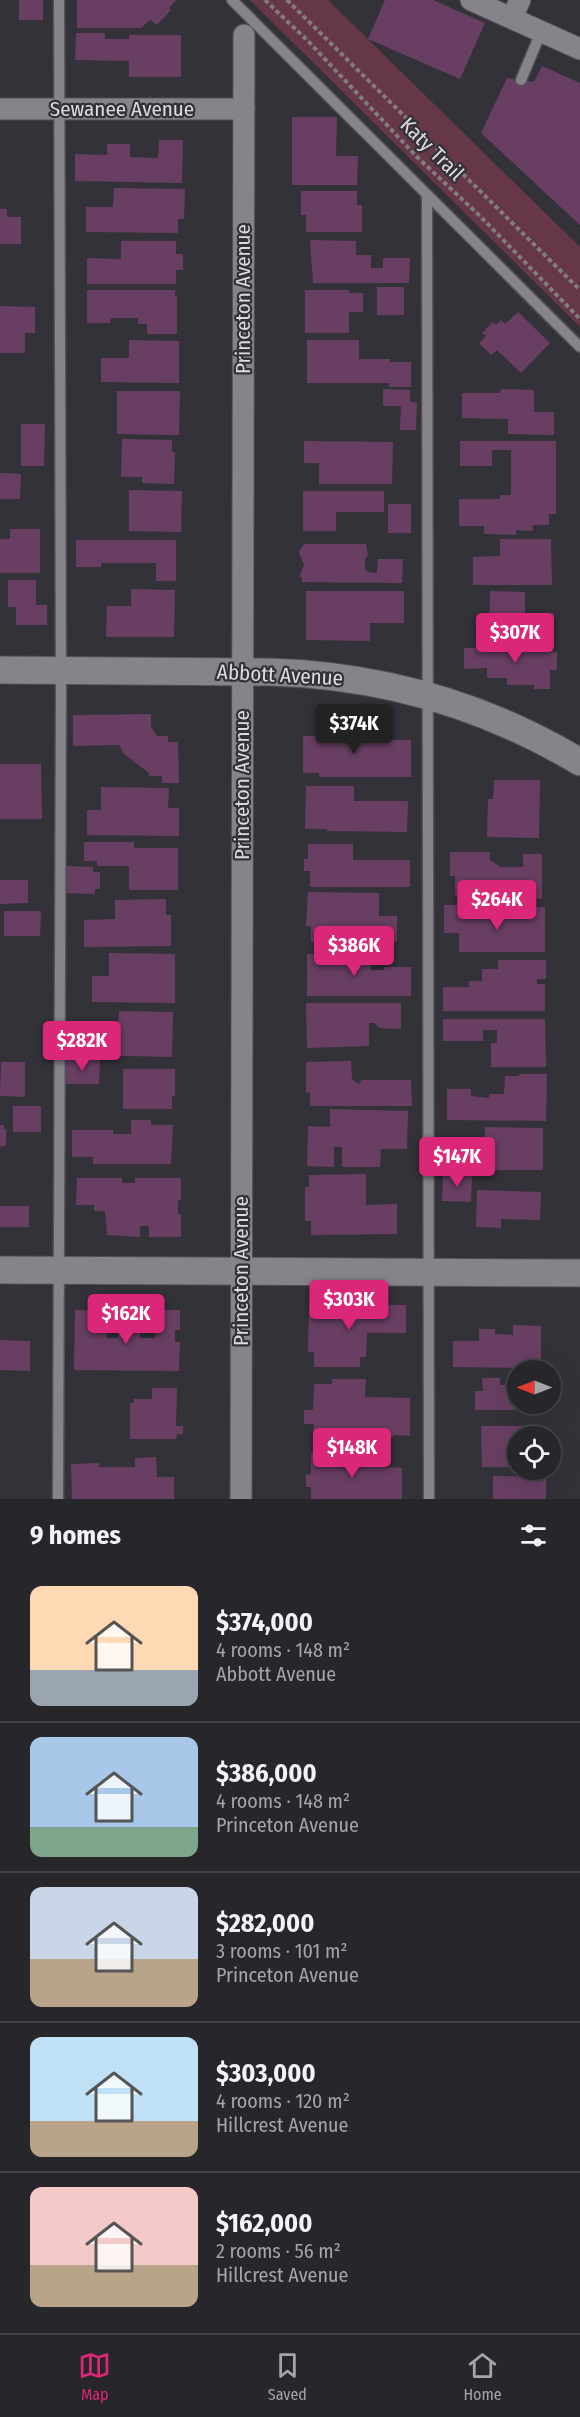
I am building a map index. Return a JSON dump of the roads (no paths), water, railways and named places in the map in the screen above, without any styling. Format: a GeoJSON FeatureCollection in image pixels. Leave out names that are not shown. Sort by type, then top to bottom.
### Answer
{"type":"FeatureCollection","features":[{"type":"Feature","properties":{"kind":"street"},"geometry":{"type":"LineString","coordinates":[[471,0],[516,9],[541,32],[580,49]]}},
{"type":"Feature","properties":{"kind":"street","name":"Princeton Avenue"},"geometry":{"type":"LineString","coordinates":[[241,1499],[244,35]]}},
{"type":"Feature","properties":{"kind":"street","name":"Sewanee Avenue"},"geometry":{"type":"LineString","coordinates":[[0,109],[244,109]]}},
{"type":"Feature","properties":{"kind":"street","name":"Abbott Avenue"},"geometry":{"type":"LineString","coordinates":[[0,670],[311,673],[361,680],[466,707],[512,726],[580,762]]}},
{"type":"Feature","properties":{"kind":"street"},"geometry":{"type":"LineString","coordinates":[[0,1270],[580,1273]]}},
{"type":"Feature","properties":{"kind":"lane"},"geometry":{"type":"LineString","coordinates":[[58,1499],[62,671],[60,0]]}},
{"type":"Feature","properties":{"kind":"lane"},"geometry":{"type":"LineString","coordinates":[[232,0],[580,347]]}},
{"type":"Feature","properties":{"kind":"lane"},"geometry":{"type":"LineString","coordinates":[[521,80],[541,32]]}},
{"type":"Feature","properties":{"kind":"lane"},"geometry":{"type":"LineString","coordinates":[[427,195],[429,1499]]}}]}
